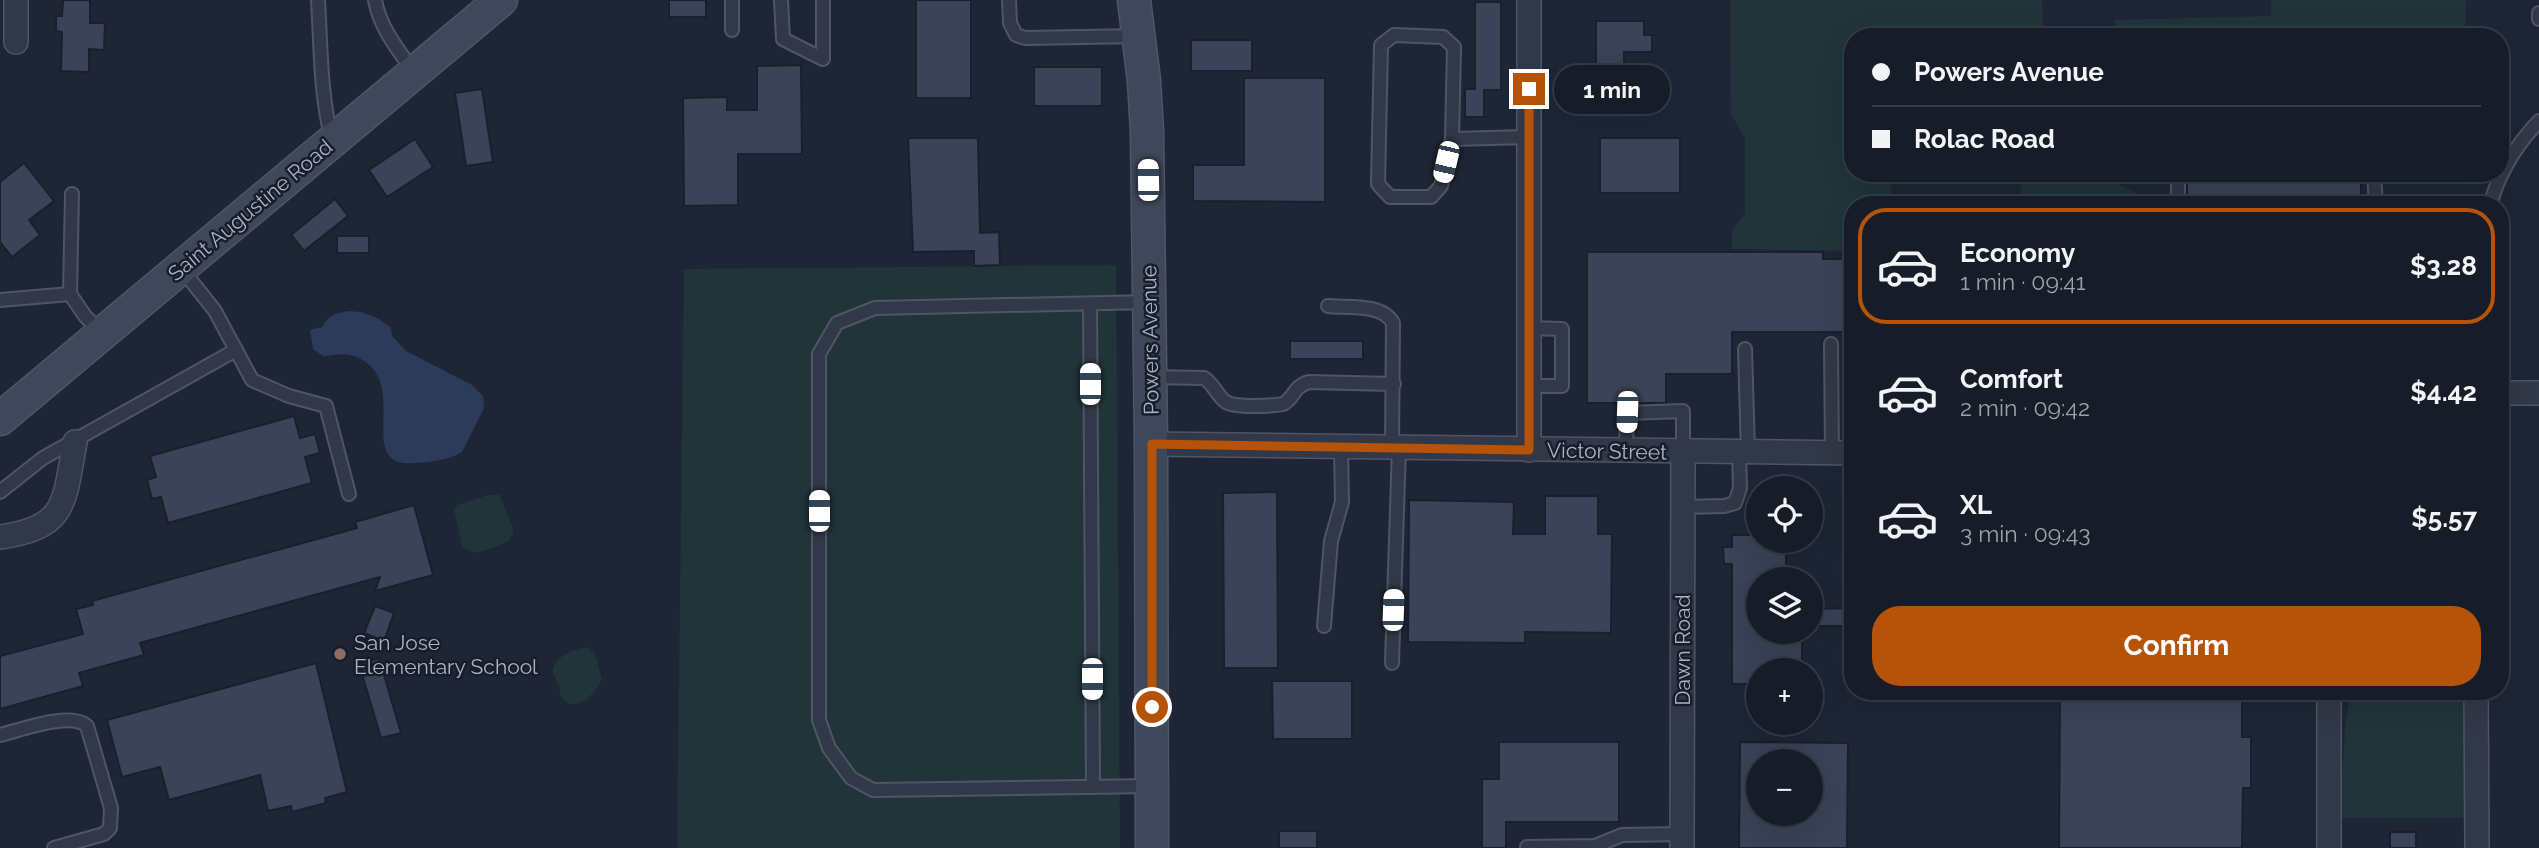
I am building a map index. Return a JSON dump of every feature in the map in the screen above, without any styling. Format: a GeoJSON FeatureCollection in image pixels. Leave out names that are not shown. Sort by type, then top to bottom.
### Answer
{"type":"FeatureCollection","features":[{"type":"Feature","properties":{"kind":"street"},"geometry":{"type":"LineString","coordinates":[[16,0],[16,42]]}},
{"type":"Feature","properties":{"kind":"street","name":"Saint Augustine Road"},"geometry":{"type":"LineString","coordinates":[[0,419],[501,0]]}},
{"type":"Feature","properties":{"kind":"street","name":"Powers Avenue"},"geometry":{"type":"LineString","coordinates":[[1134,0],[1147,131],[1152,444],[1152,848]]}},
{"type":"Feature","properties":{"kind":"street"},"geometry":{"type":"LineString","coordinates":[[1529,0],[1529,450]]}},
{"type":"Feature","properties":{"kind":"street"},"geometry":{"type":"LineString","coordinates":[[2509,393],[2539,393]]}},
{"type":"Feature","properties":{"kind":"street"},"geometry":{"type":"LineString","coordinates":[[0,537],[41,528],[58,512],[67,488],[75,442]]}},
{"type":"Feature","properties":{"kind":"street","name":"Victor Street"},"geometry":{"type":"LineString","coordinates":[[1152,444],[1842,453]]}},
{"type":"Feature","properties":{"kind":"street","name":"Dawn Road"},"geometry":{"type":"LineString","coordinates":[[1682,841],[1683,452]]}},
{"type":"Feature","properties":{"kind":"street"},"geometry":{"type":"LineString","coordinates":[[2329,700],[2329,848]]}},
{"type":"Feature","properties":{"kind":"street"},"geometry":{"type":"LineString","coordinates":[[2476,700],[2477,848]]}},
{"type":"Feature","properties":{"kind":"lane"},"geometry":{"type":"LineString","coordinates":[[318,0],[322,79],[332,141]]}},
{"type":"Feature","properties":{"kind":"lane"},"geometry":{"type":"LineString","coordinates":[[375,0],[377,12],[391,41],[414,73]]}},
{"type":"Feature","properties":{"kind":"lane"},"geometry":{"type":"LineString","coordinates":[[732,0],[732,30]]}},
{"type":"Feature","properties":{"kind":"lane"},"geometry":{"type":"LineString","coordinates":[[781,0],[783,39],[823,59],[823,0]]}},
{"type":"Feature","properties":{"kind":"lane"},"geometry":{"type":"LineString","coordinates":[[1009,0],[1010,23],[1016,35],[1025,38],[1139,36]]}},
{"type":"Feature","properties":{"kind":"lane"},"geometry":{"type":"LineString","coordinates":[[2539,13],[2539,19]]}},
{"type":"Feature","properties":{"kind":"lane"},"geometry":{"type":"LineString","coordinates":[[1394,35],[1443,37],[1454,47],[1452,139],[1441,186],[1431,197],[1390,197],[1378,184],[1381,45],[1394,35]]}},
{"type":"Feature","properties":{"kind":"lane"},"geometry":{"type":"LineString","coordinates":[[2509,161],[2520,141],[2539,121]]}},
{"type":"Feature","properties":{"kind":"lane"},"geometry":{"type":"LineString","coordinates":[[1452,139],[1529,137]]}},
{"type":"Feature","properties":{"kind":"lane"},"geometry":{"type":"LineString","coordinates":[[72,194],[70,295],[102,334]]}},
{"type":"Feature","properties":{"kind":"lane"},"geometry":{"type":"LineString","coordinates":[[181,268],[215,311],[252,380],[289,396],[326,406],[349,494]]}},
{"type":"Feature","properties":{"kind":"lane"},"geometry":{"type":"LineString","coordinates":[[0,300],[70,295]]}},
{"type":"Feature","properties":{"kind":"lane"},"geometry":{"type":"LineString","coordinates":[[1150,302],[875,308],[837,323],[819,354],[819,720],[830,748],[851,778],[873,790],[1152,786]]}},
{"type":"Feature","properties":{"kind":"lane"},"geometry":{"type":"LineString","coordinates":[[1090,304],[1093,787]]}},
{"type":"Feature","properties":{"kind":"lane"},"geometry":{"type":"LineString","coordinates":[[1328,306],[1377,310],[1390,317],[1395,336],[1392,663]]}},
{"type":"Feature","properties":{"kind":"lane"},"geometry":{"type":"LineString","coordinates":[[1529,328],[1562,329],[1562,386],[1529,386]]}},
{"type":"Feature","properties":{"kind":"lane"},"geometry":{"type":"LineString","coordinates":[[1830,344],[1842,453]]}},
{"type":"Feature","properties":{"kind":"lane"},"geometry":{"type":"LineString","coordinates":[[1682,507],[1724,506],[1735,503],[1740,488],[1744,452],[1745,349]]}},
{"type":"Feature","properties":{"kind":"lane"},"geometry":{"type":"LineString","coordinates":[[0,492],[43,458],[236,350]]}},
{"type":"Feature","properties":{"kind":"lane"},"geometry":{"type":"LineString","coordinates":[[1150,377],[1204,378],[1211,382],[1225,402],[1233,405],[1283,404],[1299,385],[1309,382],[1394,384]]}},
{"type":"Feature","properties":{"kind":"lane"},"geometry":{"type":"LineString","coordinates":[[1626,450],[1627,412],[1683,411],[1683,452]]}},
{"type":"Feature","properties":{"kind":"lane"},"geometry":{"type":"LineString","coordinates":[[1324,626],[1331,541],[1342,502],[1341,448]]}},
{"type":"Feature","properties":{"kind":"lane"},"geometry":{"type":"LineString","coordinates":[[0,735],[69,719],[81,720],[87,726],[111,808],[110,828],[104,834],[54,848]]}},
{"type":"Feature","properties":{"kind":"lane"},"geometry":{"type":"LineString","coordinates":[[1527,847],[1595,846],[1622,835],[1682,841]]}},
{"type":"Feature","properties":{"kind":"green space"},"geometry":{"type":"Polygon","coordinates":[[[1730,0],[2042,0],[2043,28],[1844,28],[1844,182],[1891,182],[1891,196],[1844,196],[1844,251],[1732,249],[1732,230],[1745,213],[1745,139],[1731,114],[1730,0]]]}},
{"type":"Feature","properties":{"kind":"green space"},"geometry":{"type":"Polygon","coordinates":[[[2271,0],[2466,0],[2465,28],[2115,28],[2115,20],[2271,16],[2271,0]]]}},
{"type":"Feature","properties":{"kind":"green space"},"geometry":{"type":"Polygon","coordinates":[[[2021,182],[2114,182],[2142,196],[2045,196],[2021,196],[2021,182]]]}},
{"type":"Feature","properties":{"kind":"green space"},"geometry":{"type":"Polygon","coordinates":[[[1116,265],[1120,848],[677,848],[684,269],[1116,265]]]}},
{"type":"Feature","properties":{"kind":"green space"},"geometry":{"type":"Polygon","coordinates":[[[488,495],[500,495],[514,531],[510,540],[494,548],[473,553],[462,546],[454,510],[457,505],[488,495]]]}},
{"type":"Feature","properties":{"kind":"green space"},"geometry":{"type":"Polygon","coordinates":[[[588,647],[595,654],[602,679],[584,700],[572,704],[566,702],[554,676],[555,665],[572,651],[588,647]]]}},
{"type":"Feature","properties":{"kind":"green space"},"geometry":{"type":"Polygon","coordinates":[[[2350,700],[2470,700],[2470,818],[2340,818],[2345,729],[2350,700]]]}},
{"type":"Feature","properties":{"kind":"water"},"geometry":{"type":"Polygon","coordinates":[[[349,311],[361,312],[379,319],[391,328],[392,336],[406,351],[472,385],[483,396],[484,408],[462,452],[445,459],[414,463],[396,461],[387,451],[380,380],[370,365],[350,355],[323,356],[313,349],[310,330],[322,327],[333,315],[349,311]]]}},
{"type":"Feature","properties":{"kind":"building"},"geometry":{"type":"Polygon","coordinates":[[[63,0],[90,0],[90,23],[105,23],[104,50],[89,49],[89,72],[61,71],[62,32],[56,31],[56,16],[62,16],[63,0]]]}},
{"type":"Feature","properties":{"kind":"building"},"geometry":{"type":"Polygon","coordinates":[[[669,0],[706,0],[706,17],[669,17],[669,0]]]}},
{"type":"Feature","properties":{"kind":"building"},"geometry":{"type":"Polygon","coordinates":[[[916,0],[971,0],[971,98],[916,98],[916,0]]]}},
{"type":"Feature","properties":{"kind":"building"},"geometry":{"type":"Polygon","coordinates":[[[1475,2],[1501,2],[1501,90],[1484,90],[1484,117],[1465,117],[1465,89],[1475,89],[1475,2]]]}},
{"type":"Feature","properties":{"kind":"building"},"geometry":{"type":"Polygon","coordinates":[[[1596,21],[1644,21],[1644,35],[1652,35],[1652,52],[1624,52],[1624,103],[1585,103],[1585,78],[1596,78],[1596,21]]]}},
{"type":"Feature","properties":{"kind":"building"},"geometry":{"type":"Polygon","coordinates":[[[1191,40],[1252,40],[1252,71],[1191,71],[1191,40]]]}},
{"type":"Feature","properties":{"kind":"building"},"geometry":{"type":"Polygon","coordinates":[[[801,65],[802,154],[738,154],[738,205],[684,206],[683,98],[727,97],[727,110],[757,110],[757,66],[801,65]]]}},
{"type":"Feature","properties":{"kind":"building"},"geometry":{"type":"Polygon","coordinates":[[[1034,67],[1102,67],[1102,106],[1034,106],[1034,67]]]}},
{"type":"Feature","properties":{"kind":"building"},"geometry":{"type":"Polygon","coordinates":[[[1244,78],[1325,78],[1325,202],[1193,201],[1193,165],[1244,165],[1244,78]]]}},
{"type":"Feature","properties":{"kind":"building"},"geometry":{"type":"Polygon","coordinates":[[[482,89],[493,162],[466,166],[455,93],[482,89]]]}},
{"type":"Feature","properties":{"kind":"building"},"geometry":{"type":"Polygon","coordinates":[[[908,138],[978,138],[980,233],[999,232],[1000,265],[974,266],[974,251],[913,252],[908,138]]]}},
{"type":"Feature","properties":{"kind":"building"},"geometry":{"type":"Polygon","coordinates":[[[1600,138],[1680,138],[1680,193],[1600,193],[1600,138]]]}},
{"type":"Feature","properties":{"kind":"building"},"geometry":{"type":"Polygon","coordinates":[[[415,139],[433,167],[387,197],[369,170],[415,139]]]}},
{"type":"Feature","properties":{"kind":"building"},"geometry":{"type":"Polygon","coordinates":[[[24,163],[54,201],[29,220],[40,235],[12,257],[0,242],[0,182],[24,163]]]}},
{"type":"Feature","properties":{"kind":"building"},"geometry":{"type":"Polygon","coordinates":[[[2187,182],[2361,182],[2361,196],[2187,196],[2187,182]]]}},
{"type":"Feature","properties":{"kind":"building"},"geometry":{"type":"Polygon","coordinates":[[[335,199],[348,216],[304,251],[291,235],[335,199]]]}},
{"type":"Feature","properties":{"kind":"building"},"geometry":{"type":"Polygon","coordinates":[[[337,236],[369,236],[369,253],[337,253],[337,236]]]}},
{"type":"Feature","properties":{"kind":"building"},"geometry":{"type":"Polygon","coordinates":[[[1587,252],[1823,252],[1823,259],[1844,259],[1844,332],[1732,332],[1732,374],[1666,374],[1666,403],[1587,403],[1587,252]]]}},
{"type":"Feature","properties":{"kind":"building"},"geometry":{"type":"Polygon","coordinates":[[[1290,341],[1363,341],[1363,359],[1290,359],[1290,341]]]}},
{"type":"Feature","properties":{"kind":"building"},"geometry":{"type":"Polygon","coordinates":[[[294,416],[300,438],[315,434],[320,453],[305,457],[312,483],[168,523],[161,497],[152,499],[147,480],[156,477],[150,456],[294,416]]]}},
{"type":"Feature","properties":{"kind":"building"},"geometry":{"type":"Polygon","coordinates":[[[1277,492],[1278,668],[1224,668],[1223,493],[1277,492]]]}},
{"type":"Feature","properties":{"kind":"building"},"geometry":{"type":"Polygon","coordinates":[[[1545,496],[1598,496],[1598,534],[1612,534],[1611,633],[1525,632],[1525,643],[1408,642],[1409,500],[1514,502],[1513,534],[1545,534],[1545,496]]]}},
{"type":"Feature","properties":{"kind":"building"},"geometry":{"type":"Polygon","coordinates":[[[414,505],[433,575],[375,591],[380,577],[140,643],[144,655],[79,673],[83,686],[0,709],[0,656],[83,634],[76,609],[93,605],[92,601],[357,528],[355,522],[414,505]]]}},
{"type":"Feature","properties":{"kind":"building"},"geometry":{"type":"Polygon","coordinates":[[[1732,535],[1746,535],[1746,553],[1786,553],[1786,567],[1746,567],[1746,644],[1802,644],[1802,658],[1746,658],[1746,684],[1732,684],[1732,564],[1724,564],[1723,547],[1732,547],[1732,535]]]}},
{"type":"Feature","properties":{"kind":"building"},"geometry":{"type":"Polygon","coordinates":[[[375,606],[394,613],[384,641],[364,633],[375,606]]]}},
{"type":"Feature","properties":{"kind":"building"},"geometry":{"type":"Polygon","coordinates":[[[1844,608],[1844,626],[1823,626],[1823,609],[1844,608]]]}},
{"type":"Feature","properties":{"kind":"building"},"geometry":{"type":"Polygon","coordinates":[[[379,658],[401,733],[381,738],[359,664],[379,658]]]}},
{"type":"Feature","properties":{"kind":"building"},"geometry":{"type":"Polygon","coordinates":[[[316,663],[347,792],[325,798],[326,803],[292,812],[291,806],[268,811],[260,775],[169,800],[160,767],[122,777],[107,720],[316,663]]]}},
{"type":"Feature","properties":{"kind":"building"},"geometry":{"type":"Polygon","coordinates":[[[1272,681],[1352,681],[1352,739],[1273,739],[1272,681]]]}},
{"type":"Feature","properties":{"kind":"building"},"geometry":{"type":"Polygon","coordinates":[[[2060,700],[2242,700],[2242,737],[2251,737],[2251,788],[2243,788],[2242,848],[2059,848],[2060,700]]]}},
{"type":"Feature","properties":{"kind":"building"},"geometry":{"type":"Polygon","coordinates":[[[1499,742],[1619,742],[1619,822],[1506,822],[1506,848],[1482,848],[1482,779],[1499,779],[1499,742]]]}},
{"type":"Feature","properties":{"kind":"building"},"geometry":{"type":"Polygon","coordinates":[[[1740,742],[1848,743],[1847,848],[1739,848],[1740,742]]]}},
{"type":"Feature","properties":{"kind":"building"},"geometry":{"type":"Polygon","coordinates":[[[1279,831],[1317,831],[1317,848],[1279,848],[1279,831]]]}},
{"type":"Feature","properties":{"kind":"building"},"geometry":{"type":"Polygon","coordinates":[[[2390,832],[2416,832],[2416,848],[2390,848],[2390,832]]]}},
{"type":"Feature","properties":{"kind":"place","name":"San Jose Elementary School"},"geometry":{"type":"Point","coordinates":[340,654]}},
{"type":"Feature","properties":{"kind":"route"},"geometry":{"type":"LineString","coordinates":[[1152,707],[1152,444],[1529,450],[1529,89]]}}]}
